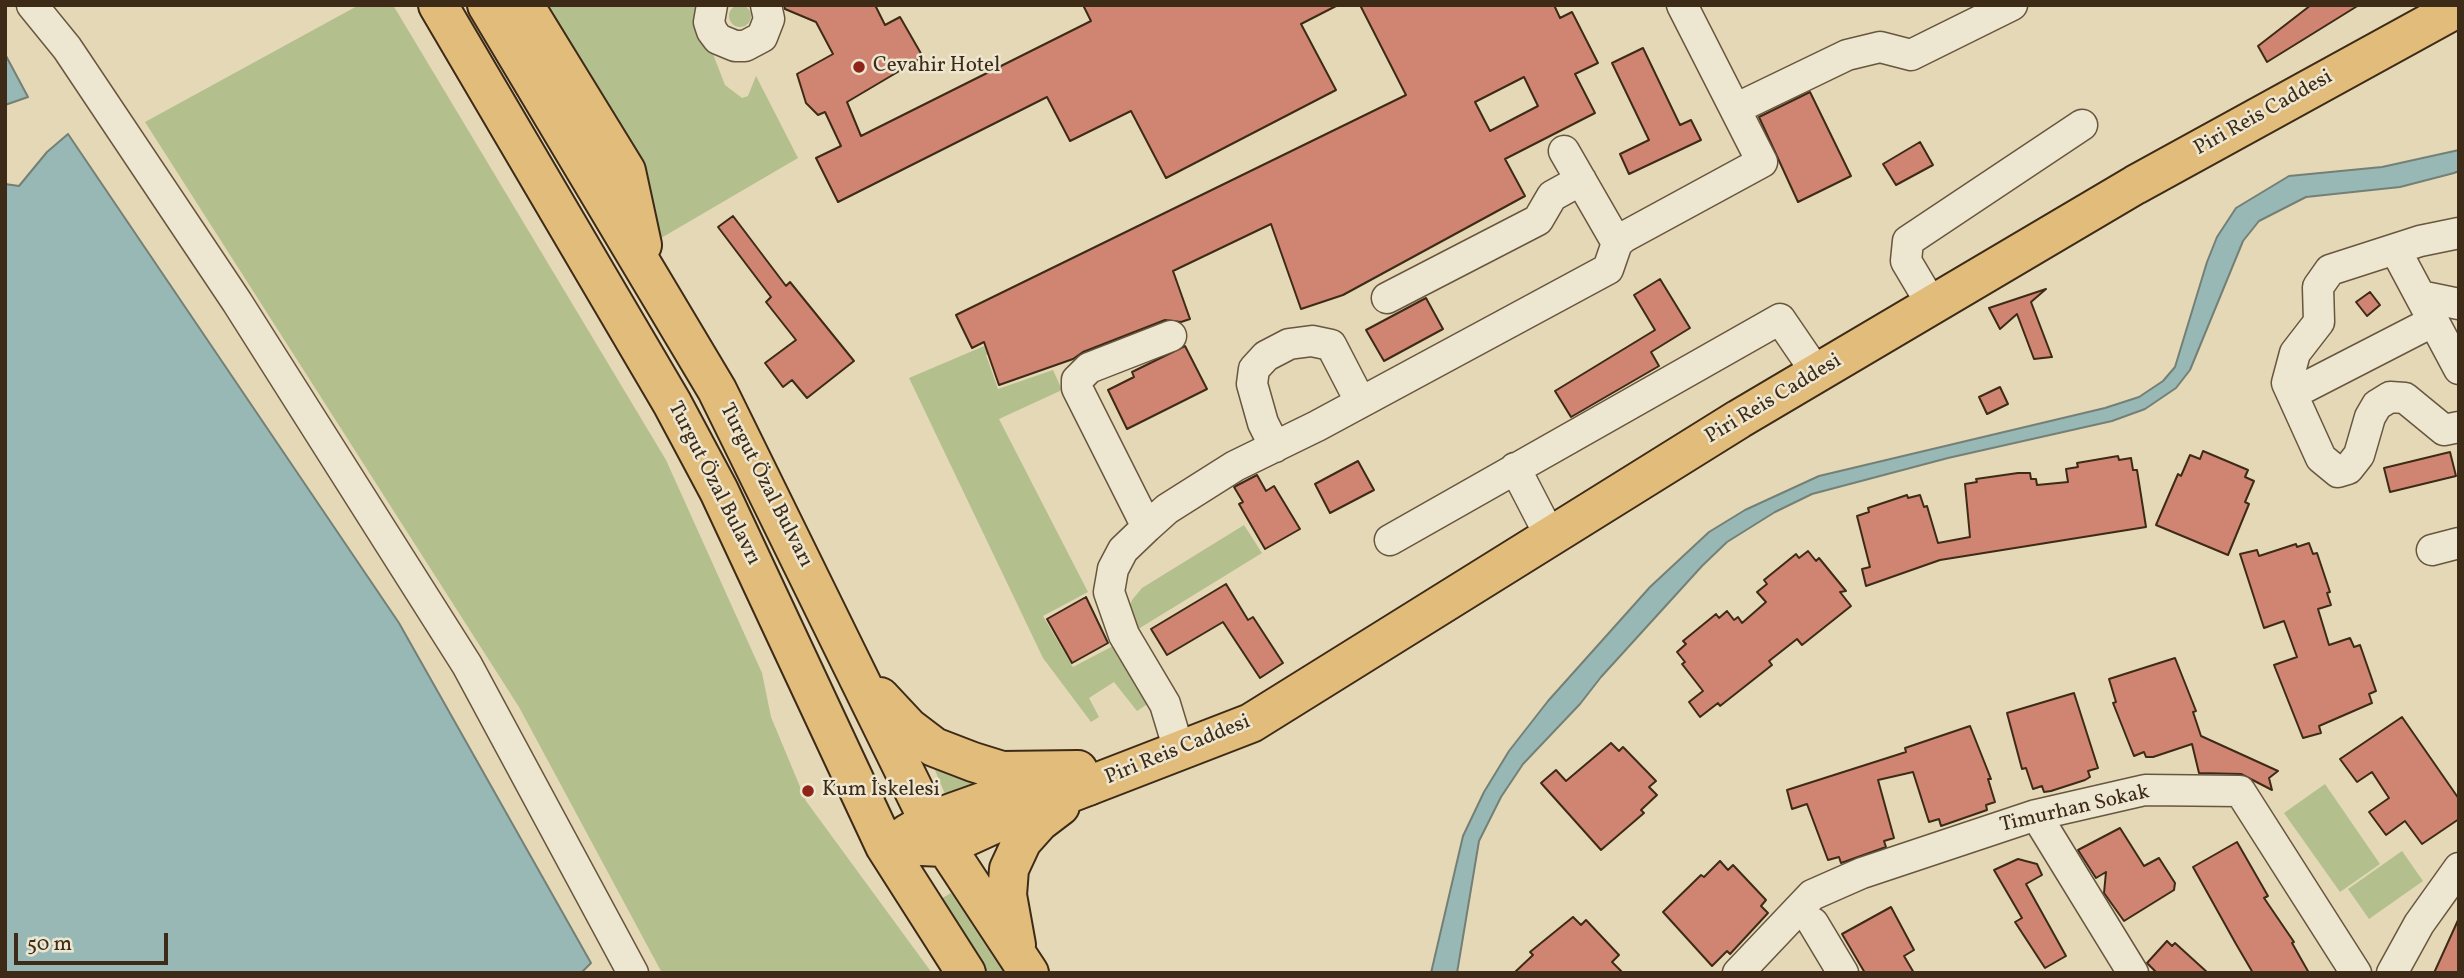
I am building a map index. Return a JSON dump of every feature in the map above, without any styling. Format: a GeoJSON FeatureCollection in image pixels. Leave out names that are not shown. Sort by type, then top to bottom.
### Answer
{"type":"FeatureCollection","features":[{"type":"Feature","properties":{"kind":"main road","name":"Turgut Özal Bulavrı"},"geometry":{"type":"LineString","coordinates":[[438,5],[672,403],[719,491],[885,846],[966,973]]}},
{"type":"Feature","properties":{"kind":"main road","name":"Turgut Özal Bulvarı"},"geometry":{"type":"LineString","coordinates":[[487,5],[717,390],[937,834],[1024,967]]}},
{"type":"Feature","properties":{"kind":"main road"},"geometry":{"type":"LineString","coordinates":[[524,5],[626,171],[650,281]]}},
{"type":"Feature","properties":{"kind":"main road","name":"Piri Reis Caddesi"},"geometry":{"type":"LineString","coordinates":[[1083,778],[1240,708],[1545,526],[1925,293],[2297,73],[2424,5]]}},
{"type":"Feature","properties":{"kind":"main road","name":"Piri Reis Caddesi"},"geometry":{"type":"LineString","coordinates":[[1083,778],[1251,723],[1739,419],[2147,178],[2459,7]]}},
{"type":"Feature","properties":{"kind":"main road"},"geometry":{"type":"LineString","coordinates":[[860,676],[909,728],[934,747],[1002,771],[1083,778]]}},
{"type":"Feature","properties":{"kind":"main road"},"geometry":{"type":"LineString","coordinates":[[885,846],[1023,811],[1083,778]]}},
{"type":"Feature","properties":{"kind":"main road"},"geometry":{"type":"LineString","coordinates":[[1024,967],[1007,895],[1015,855],[1022,841],[1083,778]]}},
{"type":"Feature","properties":{"kind":"street"},"geometry":{"type":"LineString","coordinates":[[32,5],[66,48],[222,279],[460,654],[633,973]]}},
{"type":"Feature","properties":{"kind":"street"},"geometry":{"type":"LineString","coordinates":[[712,5],[709,22],[712,31],[718,39],[735,46],[745,46],[762,37],[769,19],[766,5]]}},
{"type":"Feature","properties":{"kind":"street"},"geometry":{"type":"LineString","coordinates":[[1175,737],[1165,704],[1124,635],[1109,592],[1113,569],[1123,550],[1147,527],[1202,485],[1608,269],[1617,243],[1624,237],[1762,162],[1682,5]]}},
{"type":"Feature","properties":{"kind":"street"},"geometry":{"type":"LineString","coordinates":[[1734,109],[1847,55],[1880,47],[1911,55],[2012,5]]}},
{"type":"Feature","properties":{"kind":"street"},"geometry":{"type":"LineString","coordinates":[[1925,293],[1906,261],[1908,241],[2082,125]]}},
{"type":"Feature","properties":{"kind":"street"},"geometry":{"type":"LineString","coordinates":[[1564,151],[1617,243]]}},
{"type":"Feature","properties":{"kind":"street"},"geometry":{"type":"LineString","coordinates":[[1387,298],[1538,220],[1552,196],[1581,180]]}},
{"type":"Feature","properties":{"kind":"street"},"geometry":{"type":"LineString","coordinates":[[2457,429],[2444,430],[2405,398],[2390,397],[2377,405],[2370,417],[2359,455],[2348,469],[2339,472],[2321,458],[2287,378],[2295,353],[2319,322],[2318,287],[2323,277],[2335,267],[2459,233]]}},
{"type":"Feature","properties":{"kind":"street"},"geometry":{"type":"LineString","coordinates":[[2395,249],[2459,369]]}},
{"type":"Feature","properties":{"kind":"street"},"geometry":{"type":"LineString","coordinates":[[2294,394],[2427,309],[2459,304]]}},
{"type":"Feature","properties":{"kind":"street"},"geometry":{"type":"LineString","coordinates":[[1390,540],[1780,319],[1810,363]]}},
{"type":"Feature","properties":{"kind":"street"},"geometry":{"type":"LineString","coordinates":[[1147,527],[1077,388],[1077,380],[1080,374],[1089,368],[1171,336]]}},
{"type":"Feature","properties":{"kind":"street"},"geometry":{"type":"LineString","coordinates":[[1275,446],[1263,423],[1252,384],[1254,369],[1266,356],[1289,344],[1312,341],[1331,345],[1360,401]]}},
{"type":"Feature","properties":{"kind":"street"},"geometry":{"type":"LineString","coordinates":[[1515,468],[1545,526]]}},
{"type":"Feature","properties":{"kind":"street","name":"Timurhan Sokak"},"geometry":{"type":"LineString","coordinates":[[1738,973],[1812,895],[1862,873],[2036,815],[2145,790],[2240,791],[2356,973]]}},
{"type":"Feature","properties":{"kind":"street"},"geometry":{"type":"LineString","coordinates":[[2036,815],[2133,973]]}},
{"type":"Feature","properties":{"kind":"street"},"geometry":{"type":"LineString","coordinates":[[2392,973],[2419,924],[2459,868]]}},
{"type":"Feature","properties":{"kind":"street"},"geometry":{"type":"LineString","coordinates":[[1812,923],[1843,973]]}},
{"type":"Feature","properties":{"kind":"green space"},"geometry":{"type":"Polygon","coordinates":[[[359,5],[393,5],[666,460],[762,673],[771,717],[806,801],[932,973],[662,973],[519,707],[145,122],[359,5]]]}},
{"type":"Feature","properties":{"kind":"green space"},"geometry":{"type":"Polygon","coordinates":[[[541,5],[694,5],[725,85],[742,98],[748,96],[756,76],[798,158],[656,241],[541,5]]]}},
{"type":"Feature","properties":{"kind":"green space"},"geometry":{"type":"Polygon","coordinates":[[[740,5],[748,8],[751,16],[748,24],[740,27],[732,24],[729,16],[732,8],[740,5]]]}},
{"type":"Feature","properties":{"kind":"green space"},"geometry":{"type":"Polygon","coordinates":[[[1017,332],[1019,341],[986,355],[998,389],[1053,370],[1062,390],[999,419],[1088,592],[1043,616],[1073,667],[1113,646],[1149,703],[1137,711],[1114,682],[1089,698],[1099,717],[1091,722],[1043,658],[909,378],[1017,332]]]}},
{"type":"Feature","properties":{"kind":"green space"},"geometry":{"type":"Polygon","coordinates":[[[1244,525],[1262,553],[1135,631],[1127,614],[1132,600],[1142,588],[1244,525]]]}},
{"type":"Feature","properties":{"kind":"green space"},"geometry":{"type":"Polygon","coordinates":[[[932,763],[985,780],[945,794],[932,763]]]}},
{"type":"Feature","properties":{"kind":"green space"},"geometry":{"type":"Polygon","coordinates":[[[2325,784],[2380,864],[2340,892],[2284,813],[2325,784]]]}},
{"type":"Feature","properties":{"kind":"green space"},"geometry":{"type":"Polygon","coordinates":[[[2402,851],[2423,881],[2369,919],[2348,889],[2402,851]]]}},
{"type":"Feature","properties":{"kind":"green space"},"geometry":{"type":"Polygon","coordinates":[[[951,893],[1004,973],[988,973],[937,901],[951,893]]]}},
{"type":"Feature","properties":{"kind":"water"},"geometry":{"type":"Polygon","coordinates":[[[5,54],[28,97],[5,105],[5,54]]]}},
{"type":"Feature","properties":{"kind":"water"},"geometry":{"type":"Polygon","coordinates":[[[68,134],[399,623],[591,963],[581,973],[5,973],[5,184],[19,186],[47,152],[68,134]]]}},
{"type":"Feature","properties":{"kind":"water"},"geometry":{"type":"Polygon","coordinates":[[[2459,150],[2459,171],[2454,173],[2400,187],[2306,197],[2259,221],[2243,241],[2190,370],[2176,388],[2145,409],[2112,421],[1948,458],[1812,494],[1775,512],[1727,542],[1702,566],[1523,764],[1501,797],[1479,841],[1457,973],[1431,973],[1463,836],[1484,792],[1509,751],[1548,701],[1650,587],[1709,532],[1745,510],[1819,476],[2105,408],[2139,397],[2163,381],[2175,367],[2207,262],[2217,237],[2236,208],[2289,176],[2382,167],[2459,150]]]}},
{"type":"Feature","properties":{"kind":"building"},"geometry":{"type":"Polygon","coordinates":[[[784,5],[875,5],[885,25],[900,17],[923,57],[847,102],[861,136],[1091,21],[1083,5],[1338,5],[1301,24],[1336,90],[1166,178],[1131,111],[1070,141],[1047,97],[838,202],[816,158],[841,146],[825,112],[818,115],[806,103],[797,74],[833,54],[816,22],[785,9],[784,5]]]}},
{"type":"Feature","properties":{"kind":"building"},"geometry":{"type":"Polygon","coordinates":[[[1360,5],[1554,5],[1560,18],[1572,12],[1598,63],[1575,74],[1595,113],[1505,159],[1525,196],[1343,295],[1301,309],[1271,224],[1173,271],[1190,319],[1181,322],[1165,320],[1083,352],[1073,359],[999,385],[984,342],[972,348],[956,315],[1406,95],[1360,5]],[[1524,77],[1475,102],[1490,131],[1538,106],[1524,77]]]}},
{"type":"Feature","properties":{"kind":"building"},"geometry":{"type":"Polygon","coordinates":[[[2311,5],[2359,5],[2267,62],[2258,46],[2311,5]]]}},
{"type":"Feature","properties":{"kind":"building"},"geometry":{"type":"Polygon","coordinates":[[[1643,48],[1680,125],[1691,120],[1701,140],[1629,174],[1620,154],[1649,140],[1612,63],[1643,48]]]}},
{"type":"Feature","properties":{"kind":"building"},"geometry":{"type":"Polygon","coordinates":[[[1810,92],[1851,176],[1798,202],[1759,117],[1810,92]]]}},
{"type":"Feature","properties":{"kind":"building"},"geometry":{"type":"Polygon","coordinates":[[[1920,142],[1933,165],[1896,185],[1883,164],[1920,142]]]}},
{"type":"Feature","properties":{"kind":"building"},"geometry":{"type":"Polygon","coordinates":[[[733,216],[786,286],[790,282],[854,361],[807,398],[792,380],[783,387],[765,363],[796,340],[766,302],[771,297],[718,227],[733,216]]]}},
{"type":"Feature","properties":{"kind":"building"},"geometry":{"type":"Polygon","coordinates":[[[1660,279],[1690,328],[1651,352],[1659,366],[1571,417],[1555,391],[1655,330],[1634,295],[1660,279]]]}},
{"type":"Feature","properties":{"kind":"building"},"geometry":{"type":"Polygon","coordinates":[[[2046,289],[2031,302],[2052,357],[2034,359],[2017,314],[2000,329],[1989,308],[2046,289]]]}},
{"type":"Feature","properties":{"kind":"building"},"geometry":{"type":"Polygon","coordinates":[[[2370,292],[2380,305],[2367,316],[2356,302],[2370,292]]]}},
{"type":"Feature","properties":{"kind":"building"},"geometry":{"type":"Polygon","coordinates":[[[1426,298],[1443,329],[1384,361],[1366,330],[1426,298]]]}},
{"type":"Feature","properties":{"kind":"building"},"geometry":{"type":"Polygon","coordinates":[[[1185,346],[1207,389],[1127,429],[1108,390],[1134,377],[1132,372],[1185,346]]]}},
{"type":"Feature","properties":{"kind":"building"},"geometry":{"type":"Polygon","coordinates":[[[2000,387],[2008,404],[1987,414],[1979,397],[2000,387]]]}},
{"type":"Feature","properties":{"kind":"building"},"geometry":{"type":"Polygon","coordinates":[[[2203,451],[2248,470],[2245,477],[2254,481],[2245,502],[2249,504],[2228,555],[2156,525],[2178,474],[2181,476],[2190,455],[2200,459],[2203,451]]]}},
{"type":"Feature","properties":{"kind":"building"},"geometry":{"type":"Polygon","coordinates":[[[2450,452],[2456,476],[2390,492],[2384,468],[2450,452]]]}},
{"type":"Feature","properties":{"kind":"building"},"geometry":{"type":"Polygon","coordinates":[[[2118,456],[2119,460],[2131,458],[2133,470],[2137,470],[2146,527],[1940,560],[1866,586],[1862,569],[1870,567],[1857,516],[1869,512],[1868,508],[1907,495],[1908,498],[1920,495],[1924,507],[1927,506],[1938,543],[1970,537],[1965,484],[1977,482],[1976,479],[2018,473],[2030,473],[2031,479],[2036,479],[2037,485],[2068,482],[2066,469],[2078,467],[2077,463],[2118,456]]]}},
{"type":"Feature","properties":{"kind":"building"},"geometry":{"type":"Polygon","coordinates":[[[1358,461],[1374,490],[1330,513],[1315,484],[1358,461]]]}},
{"type":"Feature","properties":{"kind":"building"},"geometry":{"type":"Polygon","coordinates":[[[1257,475],[1266,491],[1274,486],[1300,529],[1265,549],[1239,504],[1243,502],[1234,487],[1257,475]]]}},
{"type":"Feature","properties":{"kind":"building"},"geometry":{"type":"Polygon","coordinates":[[[2309,543],[2313,554],[2317,553],[2330,592],[2327,593],[2331,605],[2318,609],[2329,645],[2350,638],[2354,647],[2360,645],[2376,691],[2369,694],[2372,703],[2319,726],[2321,733],[2303,738],[2274,665],[2297,657],[2284,621],[2264,628],[2240,554],[2257,550],[2259,556],[2296,544],[2297,547],[2309,543]]]}},
{"type":"Feature","properties":{"kind":"building"},"geometry":{"type":"Polygon","coordinates":[[[1808,551],[1816,561],[1819,558],[1846,591],[1840,592],[1851,606],[1802,645],[1797,639],[1769,661],[1772,665],[1720,706],[1718,703],[1700,717],[1689,702],[1703,691],[1682,664],[1685,662],[1677,652],[1686,644],[1683,641],[1716,614],[1719,618],[1727,611],[1734,620],[1738,617],[1742,623],[1766,602],[1757,592],[1767,584],[1764,580],[1796,554],[1799,558],[1808,551]]]}},
{"type":"Feature","properties":{"kind":"building"},"geometry":{"type":"Polygon","coordinates":[[[1226,584],[1248,620],[1253,617],[1283,663],[1260,678],[1223,622],[1167,655],[1151,629],[1226,584]]]}},
{"type":"Feature","properties":{"kind":"building"},"geometry":{"type":"Polygon","coordinates":[[[1086,597],[1108,643],[1072,663],[1047,619],[1086,597]]]}},
{"type":"Feature","properties":{"kind":"building"},"geometry":{"type":"Polygon","coordinates":[[[2175,658],[2196,711],[2193,712],[2201,736],[2278,771],[2269,778],[2272,790],[2241,774],[2199,773],[2192,744],[2153,757],[2146,757],[2144,752],[2134,756],[2113,703],[2116,702],[2109,679],[2175,658]]]}},
{"type":"Feature","properties":{"kind":"building"},"geometry":{"type":"Polygon","coordinates":[[[2074,693],[2098,768],[2088,771],[2090,777],[2085,780],[2051,791],[2044,792],[2042,786],[2033,789],[2026,768],[2022,769],[2007,713],[2074,693]]]}},
{"type":"Feature","properties":{"kind":"building"},"geometry":{"type":"Polygon","coordinates":[[[2402,717],[2459,799],[2459,819],[2422,844],[2405,821],[2386,835],[2369,812],[2389,798],[2372,772],[2357,782],[2340,759],[2402,717]]]}},
{"type":"Feature","properties":{"kind":"building"},"geometry":{"type":"Polygon","coordinates":[[[1970,726],[1991,779],[1988,779],[1995,802],[1986,805],[1987,810],[1941,826],[1939,819],[1929,822],[1913,772],[1878,780],[1894,838],[1884,841],[1886,847],[1841,863],[1839,857],[1828,860],[1807,804],[1792,809],[1787,790],[1906,752],[1905,748],[1970,726]]]}},
{"type":"Feature","properties":{"kind":"building"},"geometry":{"type":"Polygon","coordinates":[[[1611,743],[1619,751],[1623,747],[1656,781],[1649,787],[1657,795],[1641,810],[1644,813],[1601,850],[1541,783],[1556,770],[1566,781],[1611,743]]]}},
{"type":"Feature","properties":{"kind":"building"},"geometry":{"type":"Polygon","coordinates":[[[2120,828],[2144,866],[2159,858],[2175,883],[2174,890],[2124,921],[2104,893],[2106,872],[2096,878],[2078,850],[2120,828]]]}},
{"type":"Feature","properties":{"kind":"building"},"geometry":{"type":"Polygon","coordinates":[[[2237,842],[2268,896],[2264,898],[2294,942],[2292,943],[2309,973],[2253,973],[2193,867],[2237,842]]]}},
{"type":"Feature","properties":{"kind":"building"},"geometry":{"type":"Polygon","coordinates":[[[2018,859],[2037,864],[2042,875],[2026,884],[2066,956],[2045,968],[2015,922],[2022,918],[1994,870],[2018,859]]]}},
{"type":"Feature","properties":{"kind":"building"},"geometry":{"type":"Polygon","coordinates":[[[1720,861],[1728,870],[1733,865],[1766,900],[1761,906],[1768,913],[1730,954],[1727,951],[1712,966],[1663,912],[1701,875],[1704,877],[1720,861]]]}},
{"type":"Feature","properties":{"kind":"building"},"geometry":{"type":"Polygon","coordinates":[[[1891,907],[1914,950],[1904,956],[1914,973],[1865,973],[1842,934],[1891,907]]]}},
{"type":"Feature","properties":{"kind":"building"},"geometry":{"type":"Polygon","coordinates":[[[1573,917],[1581,925],[1586,920],[1619,955],[1612,962],[1623,973],[1514,973],[1533,955],[1530,952],[1573,917]]]}},
{"type":"Feature","properties":{"kind":"building"},"geometry":{"type":"Polygon","coordinates":[[[2459,918],[2459,973],[2434,973],[2459,918]]]}},
{"type":"Feature","properties":{"kind":"building"},"geometry":{"type":"Polygon","coordinates":[[[2167,941],[2172,946],[2175,943],[2208,973],[2157,973],[2147,963],[2167,941]]]}},
{"type":"Feature","properties":{"kind":"place","name":"Cevahir Hotel"},"geometry":{"type":"Point","coordinates":[859,67]}},
{"type":"Feature","properties":{"kind":"place","name":"Kum İskelesi"},"geometry":{"type":"Point","coordinates":[808,791]}}]}
